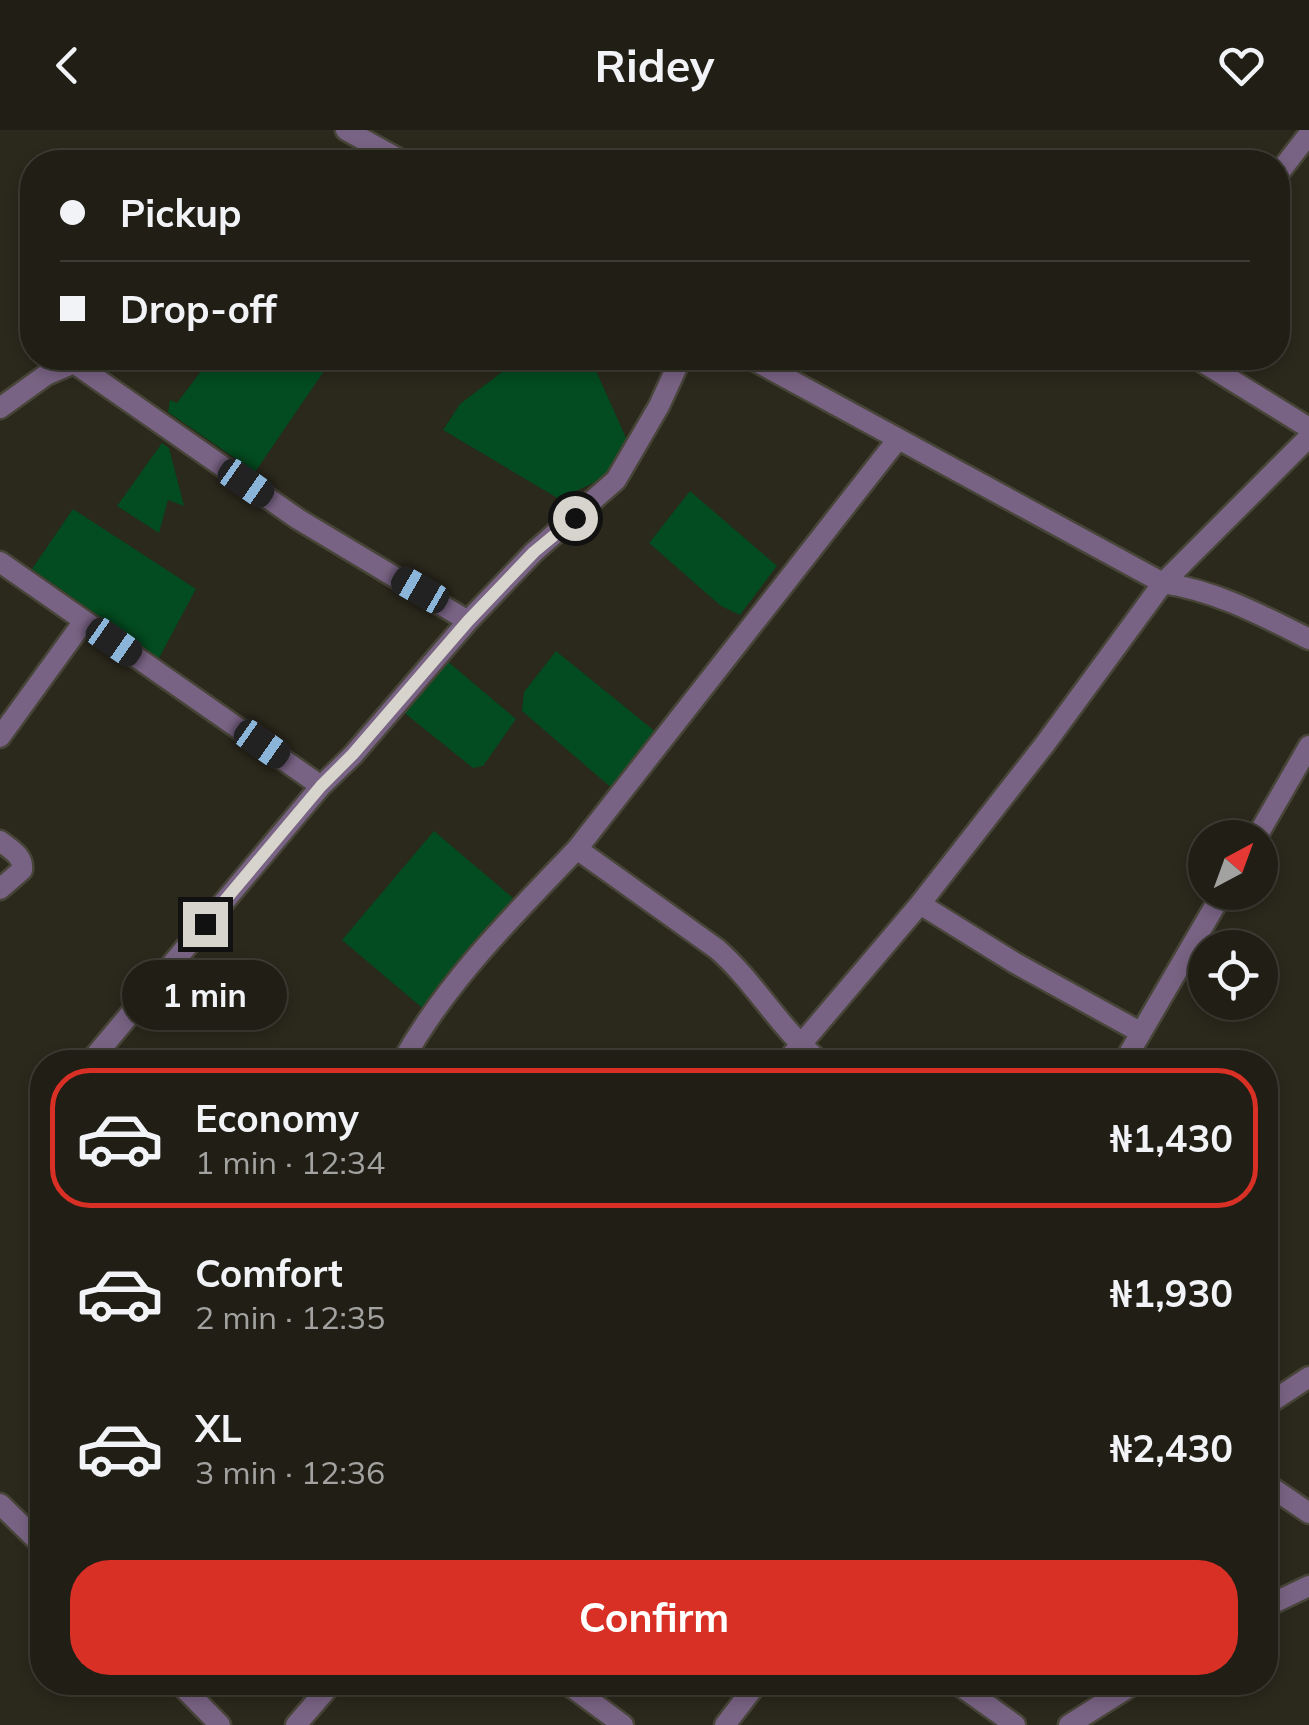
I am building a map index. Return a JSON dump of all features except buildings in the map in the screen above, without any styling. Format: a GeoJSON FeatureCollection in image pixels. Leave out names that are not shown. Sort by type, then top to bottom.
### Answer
{"type":"FeatureCollection","features":[{"type":"Feature","properties":{"kind":"street"},"geometry":{"type":"LineString","coordinates":[[346,130],[382,150]]}},
{"type":"Feature","properties":{"kind":"street"},"geometry":{"type":"LineString","coordinates":[[1290,159],[1309,134]]}},
{"type":"Feature","properties":{"kind":"street"},"geometry":{"type":"LineString","coordinates":[[0,408],[58,370]]}},
{"type":"Feature","properties":{"kind":"street"},"geometry":{"type":"LineString","coordinates":[[91,370],[298,519],[468,621]]}},
{"type":"Feature","properties":{"kind":"street"},"geometry":{"type":"LineString","coordinates":[[100,1050],[321,786],[468,621],[534,552],[616,480],[676,370]]}},
{"type":"Feature","properties":{"kind":"street"},"geometry":{"type":"LineString","coordinates":[[772,370],[1163,583],[1194,588],[1242,605],[1309,639]]}},
{"type":"Feature","properties":{"kind":"street"},"geometry":{"type":"LineString","coordinates":[[1215,370],[1309,428]]}},
{"type":"Feature","properties":{"kind":"street"},"geometry":{"type":"LineString","coordinates":[[796,1050],[920,904],[1045,744],[1163,583],[1309,437]]}},
{"type":"Feature","properties":{"kind":"street"},"geometry":{"type":"LineString","coordinates":[[410,1050],[445,994],[577,849],[898,439]]}},
{"type":"Feature","properties":{"kind":"street"},"geometry":{"type":"LineString","coordinates":[[0,562],[321,786]]}},
{"type":"Feature","properties":{"kind":"street"},"geometry":{"type":"LineString","coordinates":[[0,737],[84,621]]}},
{"type":"Feature","properties":{"kind":"street"},"geometry":{"type":"LineString","coordinates":[[1266,820],[1309,746]]}},
{"type":"Feature","properties":{"kind":"street"},"geometry":{"type":"LineString","coordinates":[[0,841],[23,864],[22,870],[0,889]]}},
{"type":"Feature","properties":{"kind":"street"},"geometry":{"type":"LineString","coordinates":[[577,849],[738,967],[805,1050]]}},
{"type":"Feature","properties":{"kind":"street"},"geometry":{"type":"LineString","coordinates":[[920,904],[1015,963],[1140,1032]]}},
{"type":"Feature","properties":{"kind":"street"},"geometry":{"type":"LineString","coordinates":[[1130,1050],[1212,910]]}},
{"type":"Feature","properties":{"kind":"street"},"geometry":{"type":"LineString","coordinates":[[1278,1398],[1309,1378]]}},
{"type":"Feature","properties":{"kind":"street"},"geometry":{"type":"LineString","coordinates":[[1278,1492],[1309,1512]]}},
{"type":"Feature","properties":{"kind":"street"},"geometry":{"type":"LineString","coordinates":[[0,1504],[30,1533]]}},
{"type":"Feature","properties":{"kind":"street"},"geometry":{"type":"LineString","coordinates":[[1278,1601],[1309,1586]]}},
{"type":"Feature","properties":{"kind":"street"},"geometry":{"type":"LineString","coordinates":[[191,1695],[220,1725]]}},
{"type":"Feature","properties":{"kind":"street"},"geometry":{"type":"LineString","coordinates":[[296,1725],[321,1695]]}},
{"type":"Feature","properties":{"kind":"street"},"geometry":{"type":"LineString","coordinates":[[583,1695],[624,1725]]}},
{"type":"Feature","properties":{"kind":"street"},"geometry":{"type":"LineString","coordinates":[[725,1725],[748,1695]]}},
{"type":"Feature","properties":{"kind":"street"},"geometry":{"type":"LineString","coordinates":[[973,1695],[1015,1725]]}},
{"type":"Feature","properties":{"kind":"street"},"geometry":{"type":"LineString","coordinates":[[1070,1725],[1116,1695]]}},
{"type":"Feature","properties":{"kind":"green space"},"geometry":{"type":"Polygon","coordinates":[[[202,370],[325,370],[255,472],[168,412],[170,400],[177,403],[202,370]]]}},
{"type":"Feature","properties":{"kind":"green space"},"geometry":{"type":"Polygon","coordinates":[[[504,370],[593,370],[627,440],[623,469],[559,499],[443,430],[460,404],[504,370]]]}},
{"type":"Feature","properties":{"kind":"green space"},"geometry":{"type":"Polygon","coordinates":[[[162,443],[169,448],[184,506],[168,500],[159,533],[117,506],[162,443]]]}},
{"type":"Feature","properties":{"kind":"green space"},"geometry":{"type":"Polygon","coordinates":[[[690,491],[777,566],[740,615],[721,606],[649,543],[690,491]]]}},
{"type":"Feature","properties":{"kind":"green space"},"geometry":{"type":"Polygon","coordinates":[[[73,509],[196,589],[159,658],[32,569],[73,509]]]}},
{"type":"Feature","properties":{"kind":"green space"},"geometry":{"type":"Polygon","coordinates":[[[556,651],[657,733],[614,790],[522,711],[524,692],[556,651]]]}},
{"type":"Feature","properties":{"kind":"green space"},"geometry":{"type":"Polygon","coordinates":[[[446,660],[516,719],[483,766],[473,768],[402,711],[446,660]]]}},
{"type":"Feature","properties":{"kind":"green space"},"geometry":{"type":"Polygon","coordinates":[[[434,831],[513,898],[427,1012],[342,940],[434,831]]]}},
{"type":"Feature","properties":{"kind":"route"},"geometry":{"type":"LineString","coordinates":[[205,924],[468,621],[534,552],[575,518]]}}]}
